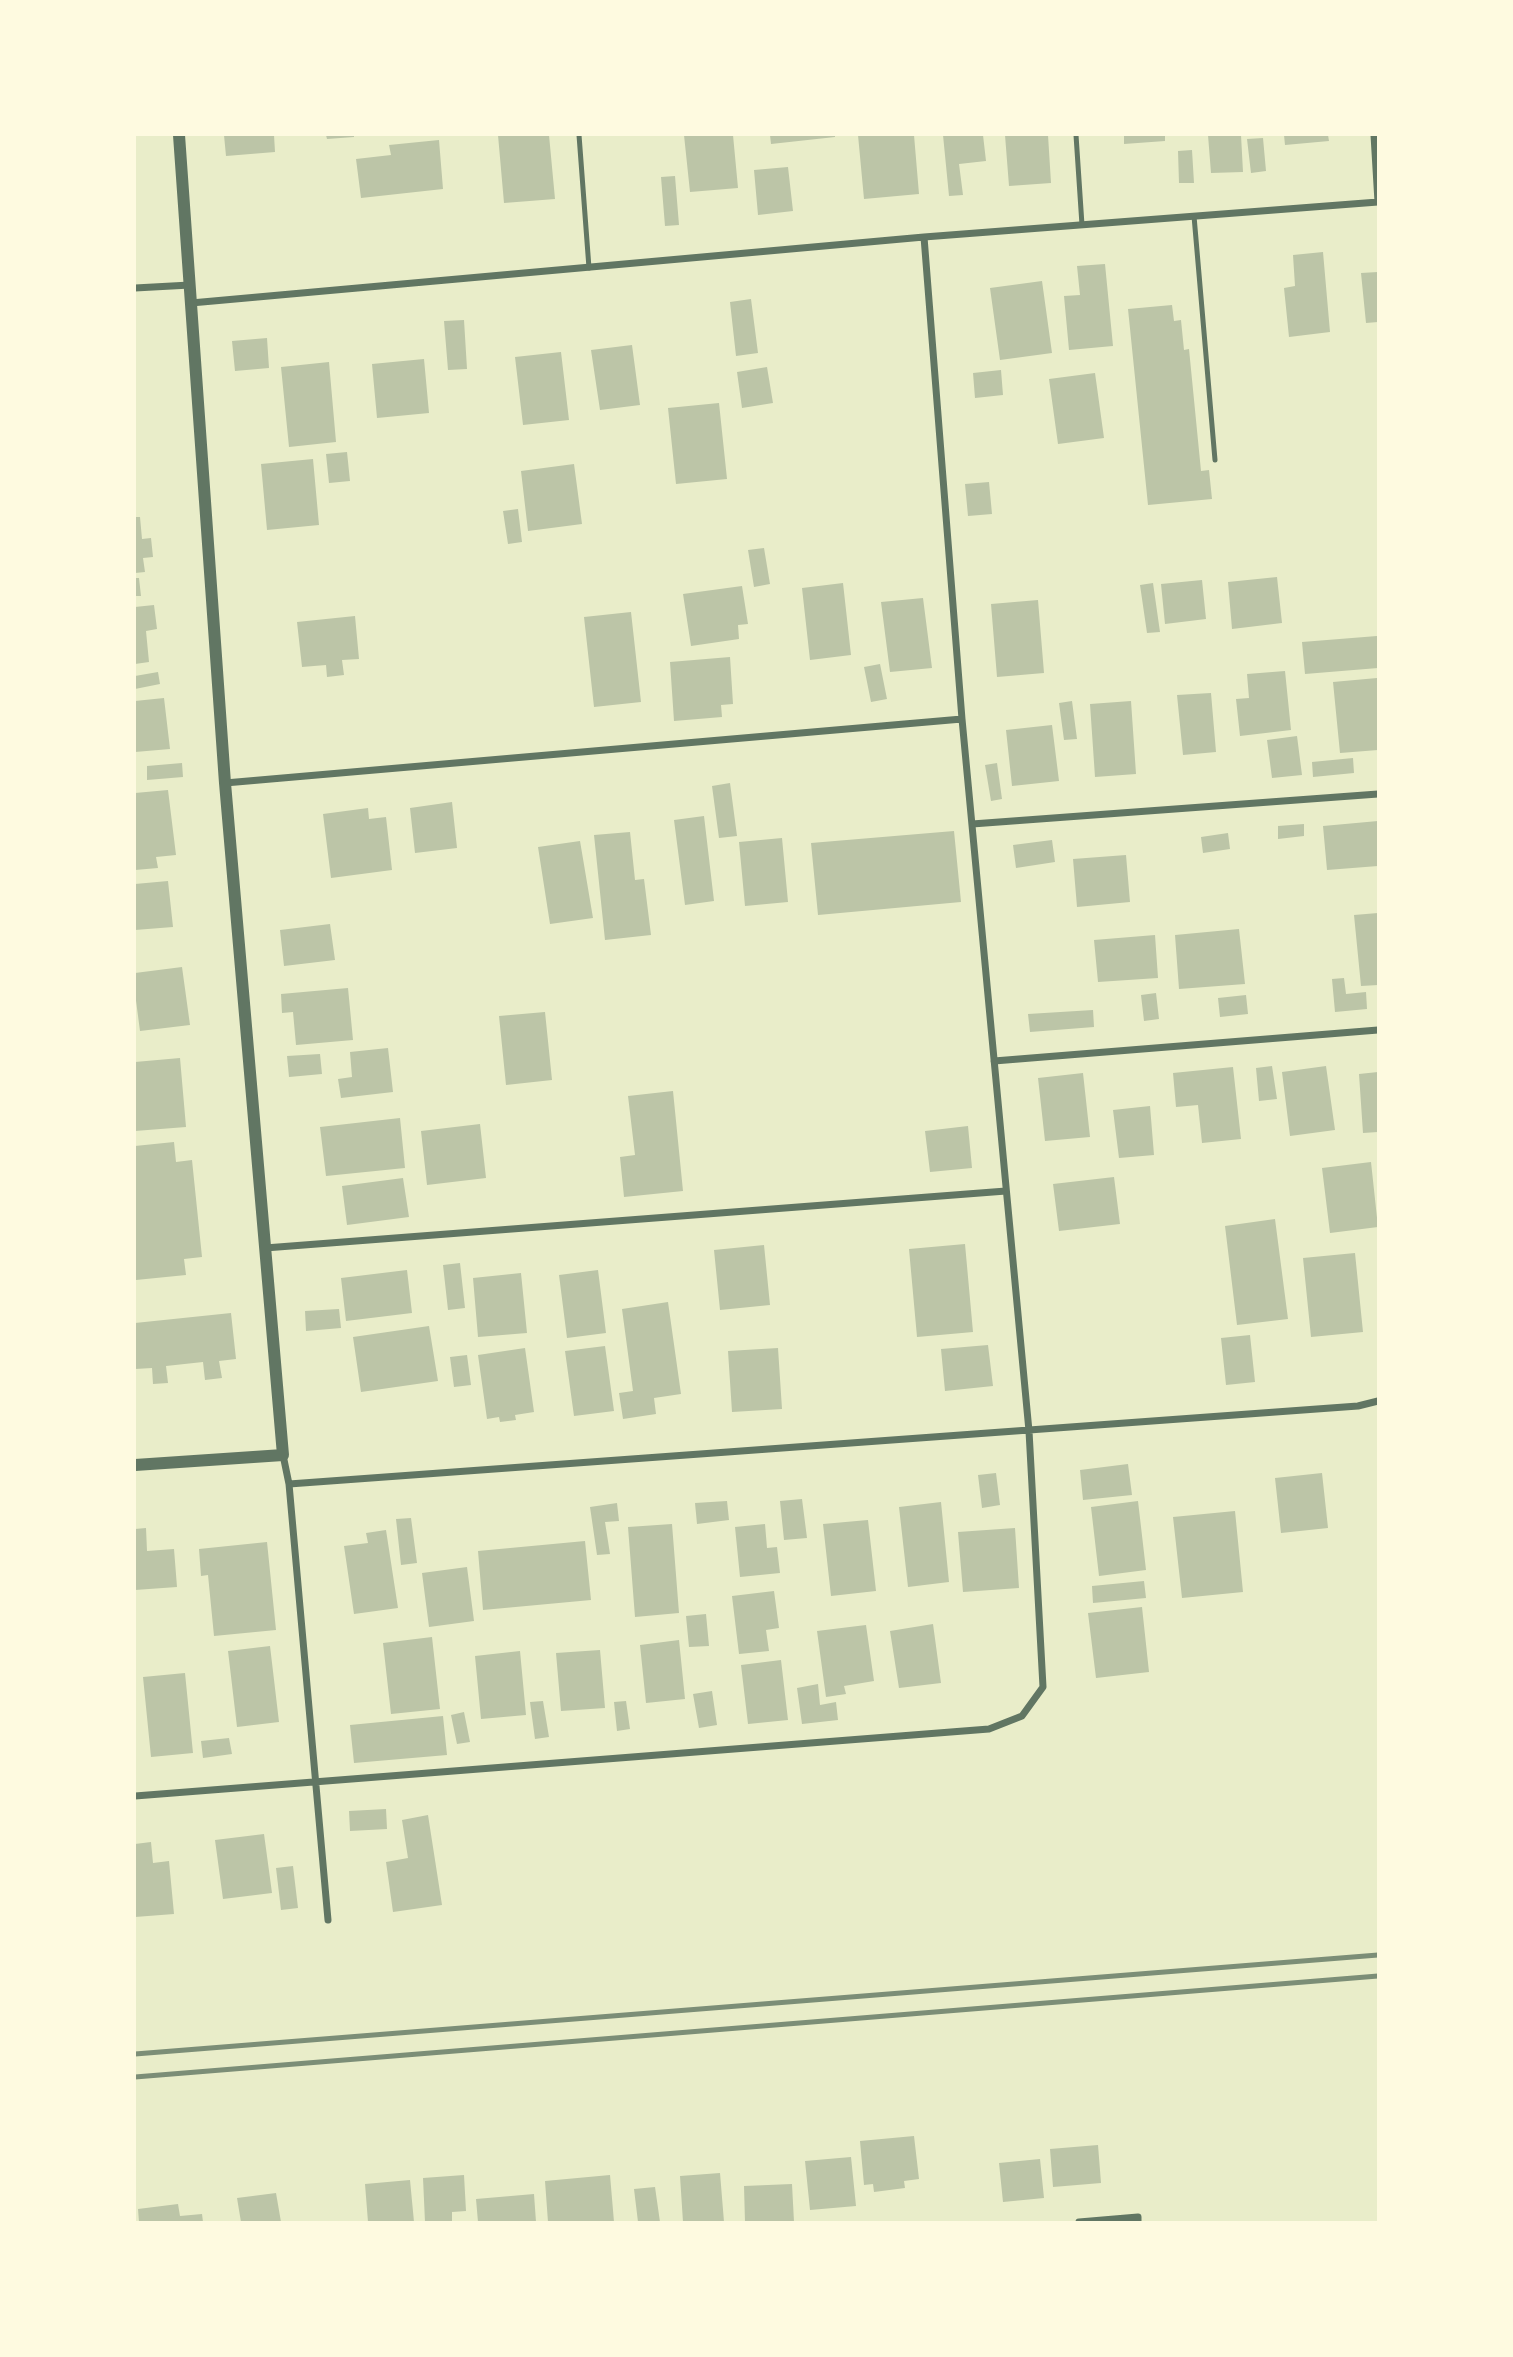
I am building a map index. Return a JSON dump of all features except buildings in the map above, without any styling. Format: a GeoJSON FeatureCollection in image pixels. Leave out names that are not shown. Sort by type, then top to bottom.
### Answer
{"type":"FeatureCollection","features":[{"type":"Feature","properties":{"kind":"street"},"geometry":{"type":"LineString","coordinates":[[179,135],[192,285],[191,303],[225,783],[283,1455],[289,1484],[328,1920]]}},
{"type":"Feature","properties":{"kind":"street"},"geometry":{"type":"LineString","coordinates":[[191,303],[924,237],[1378,202],[1374,135]]}},
{"type":"Feature","properties":{"kind":"street"},"geometry":{"type":"LineString","coordinates":[[135,1796],[989,1729],[1022,1716],[1043,1687],[1029,1431],[962,719],[924,237]]}},
{"type":"Feature","properties":{"kind":"street"},"geometry":{"type":"LineString","coordinates":[[135,288],[192,285]]}},
{"type":"Feature","properties":{"kind":"street"},"geometry":{"type":"LineString","coordinates":[[225,783],[962,719]]}},
{"type":"Feature","properties":{"kind":"street"},"geometry":{"type":"LineString","coordinates":[[972,824],[1378,794]]}},
{"type":"Feature","properties":{"kind":"street"},"geometry":{"type":"LineString","coordinates":[[994,1061],[1378,1030]]}},
{"type":"Feature","properties":{"kind":"street"},"geometry":{"type":"LineString","coordinates":[[265,1248],[1006,1191]]}},
{"type":"Feature","properties":{"kind":"street"},"geometry":{"type":"LineString","coordinates":[[289,1484],[1358,1406],[1378,1401]]}},
{"type":"Feature","properties":{"kind":"street"},"geometry":{"type":"LineString","coordinates":[[135,1465],[283,1455]]}},
{"type":"Feature","properties":{"kind":"street"},"geometry":{"type":"LineString","coordinates":[[1079,2222],[1138,2217],[1138,2222]]}},
{"type":"Feature","properties":{"kind":"lane"},"geometry":{"type":"LineString","coordinates":[[579,135],[590,268]]}},
{"type":"Feature","properties":{"kind":"lane"},"geometry":{"type":"LineString","coordinates":[[1076,135],[1082,225]]}},
{"type":"Feature","properties":{"kind":"lane"},"geometry":{"type":"LineString","coordinates":[[1194,216],[1215,460]]}},
{"type":"Feature","properties":{"kind":"railway"},"geometry":{"type":"LineString","coordinates":[[135,2054],[1378,1955]]}},
{"type":"Feature","properties":{"kind":"railway"},"geometry":{"type":"LineString","coordinates":[[135,2077],[1378,1976]]}}]}
